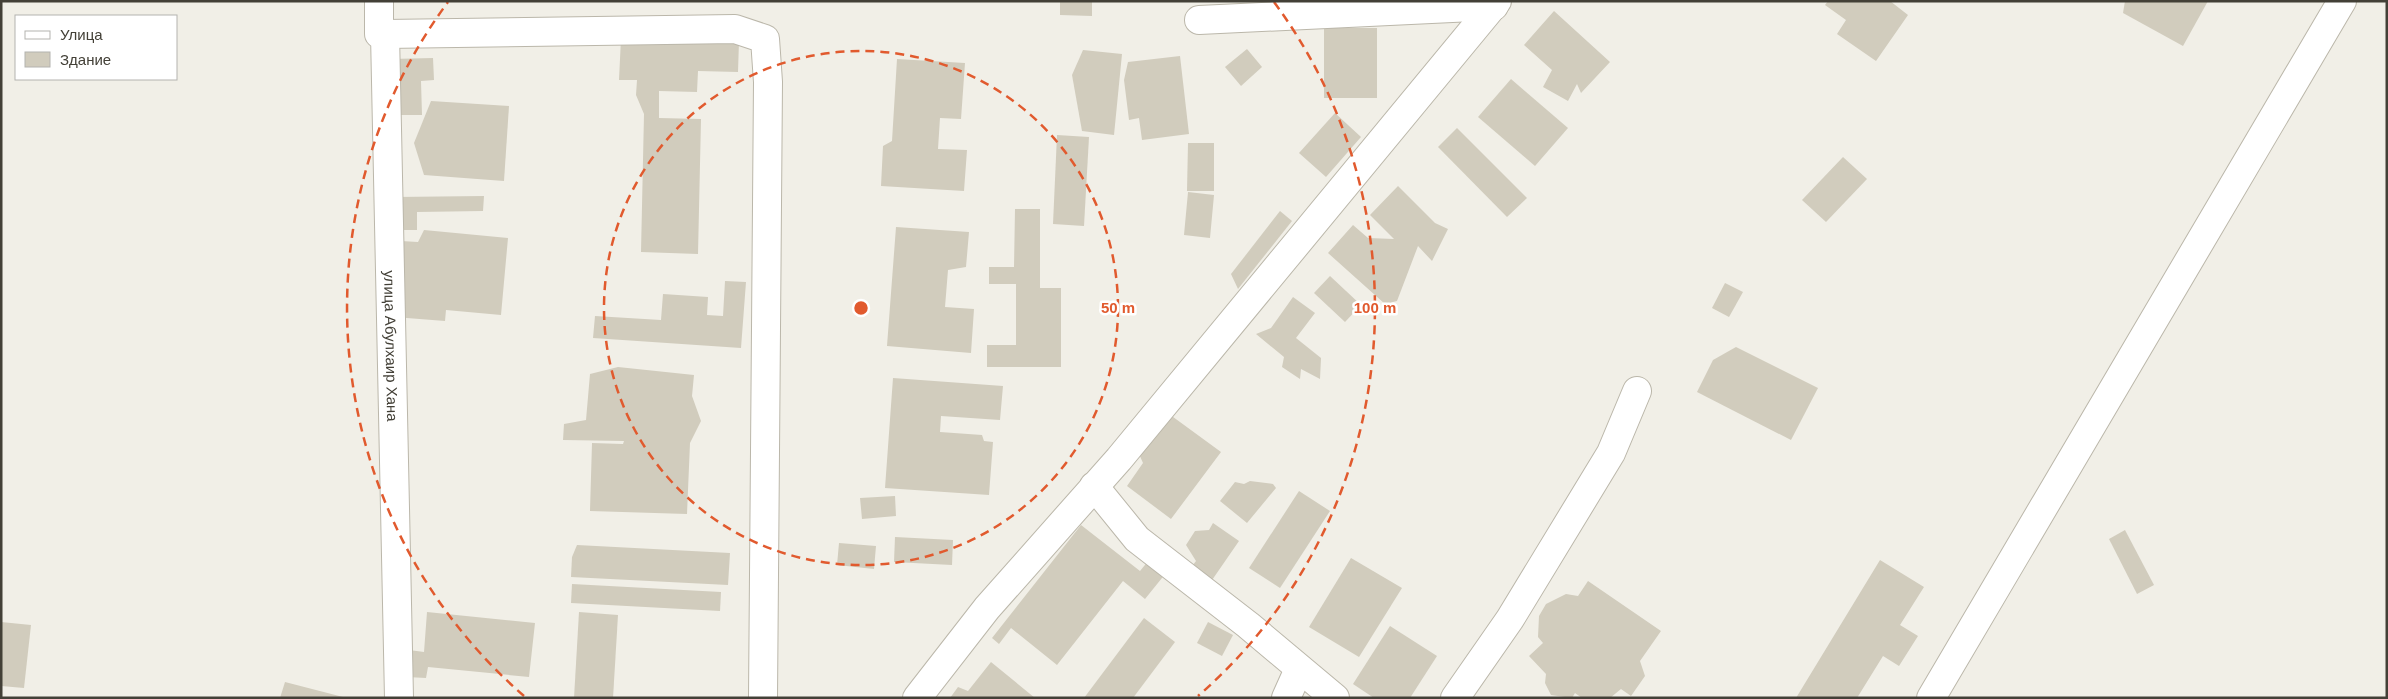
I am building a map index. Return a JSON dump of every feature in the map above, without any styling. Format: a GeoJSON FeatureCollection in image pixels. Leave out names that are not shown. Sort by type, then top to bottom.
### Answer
{"type":"FeatureCollection","features":[{"type":"Feature","properties":{"kind":"street","name":"улица Абулхаир Хана"},"geometry":{"type":"LineString","coordinates":[[379,1],[379,34],[385,34],[399,698]]}},
{"type":"Feature","properties":{"kind":"street"},"geometry":{"type":"LineString","coordinates":[[1931,698],[2342,1]]}},
{"type":"Feature","properties":{"kind":"street"},"geometry":{"type":"LineString","coordinates":[[1199,20],[1492,3]]}},
{"type":"Feature","properties":{"kind":"street"},"geometry":{"type":"LineString","coordinates":[[916,698],[987,608],[1094,486],[1492,3]]}},
{"type":"Feature","properties":{"kind":"street"},"geometry":{"type":"LineString","coordinates":[[385,34],[735,29],[765,39],[768,92],[763,698]]}},
{"type":"Feature","properties":{"kind":"street"},"geometry":{"type":"LineString","coordinates":[[1455,698],[1510,619],[1606,461],[1637,391]]}},
{"type":"Feature","properties":{"kind":"street"},"geometry":{"type":"LineString","coordinates":[[1094,486],[1137,539],[1248,624],[1335,698]]}},
{"type":"Feature","properties":{"kind":"street"},"geometry":{"type":"LineString","coordinates":[[1286,698],[1299,669]]}},
{"type":"Feature","properties":{"kind":"building"},"geometry":{"type":"Polygon","coordinates":[[[1060,1],[1092,1],[1092,16],[1060,15],[1060,1]]]}},
{"type":"Feature","properties":{"kind":"building"},"geometry":{"type":"Polygon","coordinates":[[[1828,1],[1890,1],[1908,15],[1876,61],[1837,34],[1846,20],[1825,5],[1828,1]]]}},
{"type":"Feature","properties":{"kind":"building"},"geometry":{"type":"Polygon","coordinates":[[[2125,1],[2208,1],[2183,46],[2123,13],[2125,1]]]}},
{"type":"Feature","properties":{"kind":"building"},"geometry":{"type":"Polygon","coordinates":[[[1554,11],[1610,62],[1581,93],[1577,84],[1568,101],[1543,87],[1552,70],[1524,45],[1554,11]]]}},
{"type":"Feature","properties":{"kind":"building"},"geometry":{"type":"Polygon","coordinates":[[[1324,28],[1377,28],[1377,98],[1324,98],[1324,28]]]}},
{"type":"Feature","properties":{"kind":"building"},"geometry":{"type":"Polygon","coordinates":[[[621,38],[739,41],[738,72],[698,71],[697,92],[659,91],[659,118],[701,119],[698,254],[641,252],[644,114],[636,95],[637,80],[619,80],[621,38]]]}},
{"type":"Feature","properties":{"kind":"building"},"geometry":{"type":"Polygon","coordinates":[[[1247,49],[1262,67],[1241,86],[1225,67],[1247,49]]]}},
{"type":"Feature","properties":{"kind":"building"},"geometry":{"type":"Polygon","coordinates":[[[1083,50],[1122,54],[1114,135],[1082,131],[1072,75],[1083,50]]]}},
{"type":"Feature","properties":{"kind":"building"},"geometry":{"type":"Polygon","coordinates":[[[1180,56],[1189,134],[1142,140],[1139,118],[1129,120],[1124,80],[1128,62],[1180,56]]]}},
{"type":"Feature","properties":{"kind":"building"},"geometry":{"type":"Polygon","coordinates":[[[433,58],[434,80],[421,81],[422,115],[397,115],[391,59],[433,58]]]}},
{"type":"Feature","properties":{"kind":"building"},"geometry":{"type":"Polygon","coordinates":[[[897,59],[965,63],[961,119],[940,118],[938,149],[967,150],[964,191],[881,186],[883,146],[892,141],[897,59]]]}},
{"type":"Feature","properties":{"kind":"building"},"geometry":{"type":"Polygon","coordinates":[[[1511,79],[1568,128],[1535,166],[1478,117],[1511,79]]]}},
{"type":"Feature","properties":{"kind":"building"},"geometry":{"type":"Polygon","coordinates":[[[431,101],[509,106],[504,181],[424,175],[414,143],[431,101]]]}},
{"type":"Feature","properties":{"kind":"building"},"geometry":{"type":"Polygon","coordinates":[[[1335,113],[1361,137],[1326,177],[1299,153],[1335,113]]]}},
{"type":"Feature","properties":{"kind":"building"},"geometry":{"type":"Polygon","coordinates":[[[1457,128],[1527,198],[1507,217],[1438,147],[1457,128]]]}},
{"type":"Feature","properties":{"kind":"building"},"geometry":{"type":"Polygon","coordinates":[[[1057,135],[1089,137],[1084,226],[1053,224],[1057,135]]]}},
{"type":"Feature","properties":{"kind":"building"},"geometry":{"type":"Polygon","coordinates":[[[1188,143],[1214,143],[1214,191],[1187,191],[1188,143]]]}},
{"type":"Feature","properties":{"kind":"building"},"geometry":{"type":"Polygon","coordinates":[[[1843,157],[1867,179],[1826,222],[1802,200],[1843,157]]]}},
{"type":"Feature","properties":{"kind":"building"},"geometry":{"type":"Polygon","coordinates":[[[1398,186],[1435,223],[1448,229],[1432,261],[1418,246],[1397,301],[1385,304],[1328,253],[1353,225],[1368,238],[1394,239],[1370,215],[1398,186]]]}},
{"type":"Feature","properties":{"kind":"building"},"geometry":{"type":"Polygon","coordinates":[[[1188,192],[1214,195],[1210,238],[1184,235],[1188,192]]]}},
{"type":"Feature","properties":{"kind":"building"},"geometry":{"type":"Polygon","coordinates":[[[484,196],[483,211],[417,212],[417,230],[395,230],[395,197],[484,196]]]}},
{"type":"Feature","properties":{"kind":"building"},"geometry":{"type":"Polygon","coordinates":[[[1015,209],[1040,209],[1040,288],[1061,288],[1061,367],[987,367],[987,345],[1016,345],[1016,284],[989,284],[989,267],[1014,267],[1015,209]]]}},
{"type":"Feature","properties":{"kind":"building"},"geometry":{"type":"Polygon","coordinates":[[[1280,211],[1292,221],[1238,289],[1231,274],[1280,211]]]}},
{"type":"Feature","properties":{"kind":"building"},"geometry":{"type":"Polygon","coordinates":[[[896,227],[969,232],[966,267],[948,270],[945,307],[974,309],[971,353],[887,346],[896,227]]]}},
{"type":"Feature","properties":{"kind":"building"},"geometry":{"type":"Polygon","coordinates":[[[424,230],[508,238],[501,315],[446,310],[445,321],[394,317],[401,241],[418,242],[424,230]]]}},
{"type":"Feature","properties":{"kind":"building"},"geometry":{"type":"Polygon","coordinates":[[[1330,276],[1361,305],[1345,322],[1314,293],[1330,276]]]}},
{"type":"Feature","properties":{"kind":"building"},"geometry":{"type":"Polygon","coordinates":[[[725,281],[746,282],[741,348],[593,338],[595,316],[661,320],[663,294],[708,297],[707,315],[723,316],[725,281]]]}},
{"type":"Feature","properties":{"kind":"building"},"geometry":{"type":"Polygon","coordinates":[[[1725,283],[1743,292],[1729,317],[1712,308],[1725,283]]]}},
{"type":"Feature","properties":{"kind":"building"},"geometry":{"type":"Polygon","coordinates":[[[1293,297],[1315,313],[1296,338],[1321,358],[1320,379],[1301,369],[1300,379],[1282,367],[1284,357],[1256,334],[1271,328],[1293,297]]]}},
{"type":"Feature","properties":{"kind":"building"},"geometry":{"type":"Polygon","coordinates":[[[1736,347],[1818,388],[1791,440],[1697,392],[1713,360],[1736,347]]]}},
{"type":"Feature","properties":{"kind":"building"},"geometry":{"type":"Polygon","coordinates":[[[618,367],[694,375],[692,396],[701,421],[690,443],[687,514],[590,511],[592,443],[623,444],[624,441],[563,440],[564,424],[586,420],[590,374],[618,367]]]}},
{"type":"Feature","properties":{"kind":"building"},"geometry":{"type":"Polygon","coordinates":[[[893,378],[1003,386],[1000,420],[941,416],[940,432],[982,435],[984,441],[993,442],[989,495],[885,488],[893,378]]]}},
{"type":"Feature","properties":{"kind":"building"},"geometry":{"type":"Polygon","coordinates":[[[1169,414],[1221,452],[1171,519],[1127,486],[1143,463],[1139,454],[1169,414]]]}},
{"type":"Feature","properties":{"kind":"building"},"geometry":{"type":"Polygon","coordinates":[[[1250,481],[1273,484],[1276,488],[1247,523],[1220,501],[1235,482],[1244,484],[1250,481]]]}},
{"type":"Feature","properties":{"kind":"building"},"geometry":{"type":"Polygon","coordinates":[[[1299,491],[1330,511],[1280,588],[1249,568],[1299,491]]]}},
{"type":"Feature","properties":{"kind":"building"},"geometry":{"type":"Polygon","coordinates":[[[895,496],[896,516],[862,519],[860,498],[895,496]]]}},
{"type":"Feature","properties":{"kind":"building"},"geometry":{"type":"Polygon","coordinates":[[[1213,523],[1239,541],[1210,583],[1190,569],[1196,561],[1186,545],[1195,531],[1209,530],[1213,523]]]}},
{"type":"Feature","properties":{"kind":"building"},"geometry":{"type":"Polygon","coordinates":[[[1081,525],[1140,571],[1149,560],[1166,573],[1145,599],[1123,581],[1057,665],[1011,628],[999,644],[992,638],[1081,525]]]}},
{"type":"Feature","properties":{"kind":"building"},"geometry":{"type":"Polygon","coordinates":[[[2125,530],[2154,585],[2137,594],[2109,539],[2125,530]]]}},
{"type":"Feature","properties":{"kind":"building"},"geometry":{"type":"Polygon","coordinates":[[[895,537],[953,540],[952,565],[894,562],[895,537]]]}},
{"type":"Feature","properties":{"kind":"building"},"geometry":{"type":"Polygon","coordinates":[[[839,543],[876,546],[874,569],[837,565],[839,543]]]}},
{"type":"Feature","properties":{"kind":"building"},"geometry":{"type":"Polygon","coordinates":[[[577,545],[730,553],[728,585],[571,577],[572,557],[577,545]]]}},
{"type":"Feature","properties":{"kind":"building"},"geometry":{"type":"Polygon","coordinates":[[[1351,558],[1402,588],[1359,657],[1309,627],[1351,558]]]}},
{"type":"Feature","properties":{"kind":"building"},"geometry":{"type":"Polygon","coordinates":[[[1880,560],[1924,587],[1900,625],[1918,636],[1899,666],[1883,656],[1857,698],[1796,698],[1880,560]]]}},
{"type":"Feature","properties":{"kind":"building"},"geometry":{"type":"Polygon","coordinates":[[[1588,581],[1661,631],[1640,661],[1645,676],[1631,696],[1621,689],[1610,698],[1582,698],[1575,693],[1572,698],[1551,695],[1545,683],[1546,674],[1529,656],[1543,643],[1538,637],[1539,616],[1546,604],[1566,594],[1578,596],[1588,581]]]}},
{"type":"Feature","properties":{"kind":"building"},"geometry":{"type":"Polygon","coordinates":[[[572,584],[721,592],[720,611],[571,603],[572,584]]]}},
{"type":"Feature","properties":{"kind":"building"},"geometry":{"type":"Polygon","coordinates":[[[427,612],[535,623],[529,677],[428,667],[426,678],[407,677],[409,650],[424,652],[427,612]]]}},
{"type":"Feature","properties":{"kind":"building"},"geometry":{"type":"Polygon","coordinates":[[[579,612],[618,615],[613,698],[574,698],[579,612]]]}},
{"type":"Feature","properties":{"kind":"building"},"geometry":{"type":"Polygon","coordinates":[[[1144,618],[1175,642],[1133,698],[1084,698],[1144,618]]]}},
{"type":"Feature","properties":{"kind":"building"},"geometry":{"type":"Polygon","coordinates":[[[1,622],[31,625],[24,688],[1,686],[1,622]]]}},
{"type":"Feature","properties":{"kind":"building"},"geometry":{"type":"Polygon","coordinates":[[[1208,622],[1233,635],[1222,656],[1197,643],[1208,622]]]}},
{"type":"Feature","properties":{"kind":"building"},"geometry":{"type":"Polygon","coordinates":[[[1390,626],[1437,656],[1410,698],[1374,698],[1353,684],[1390,626]]]}},
{"type":"Feature","properties":{"kind":"building"},"geometry":{"type":"Polygon","coordinates":[[[991,662],[1035,698],[950,698],[958,687],[968,691],[991,662]]]}},
{"type":"Feature","properties":{"kind":"building"},"geometry":{"type":"Polygon","coordinates":[[[285,682],[343,697],[343,698],[280,698],[285,682]]]}}]}
